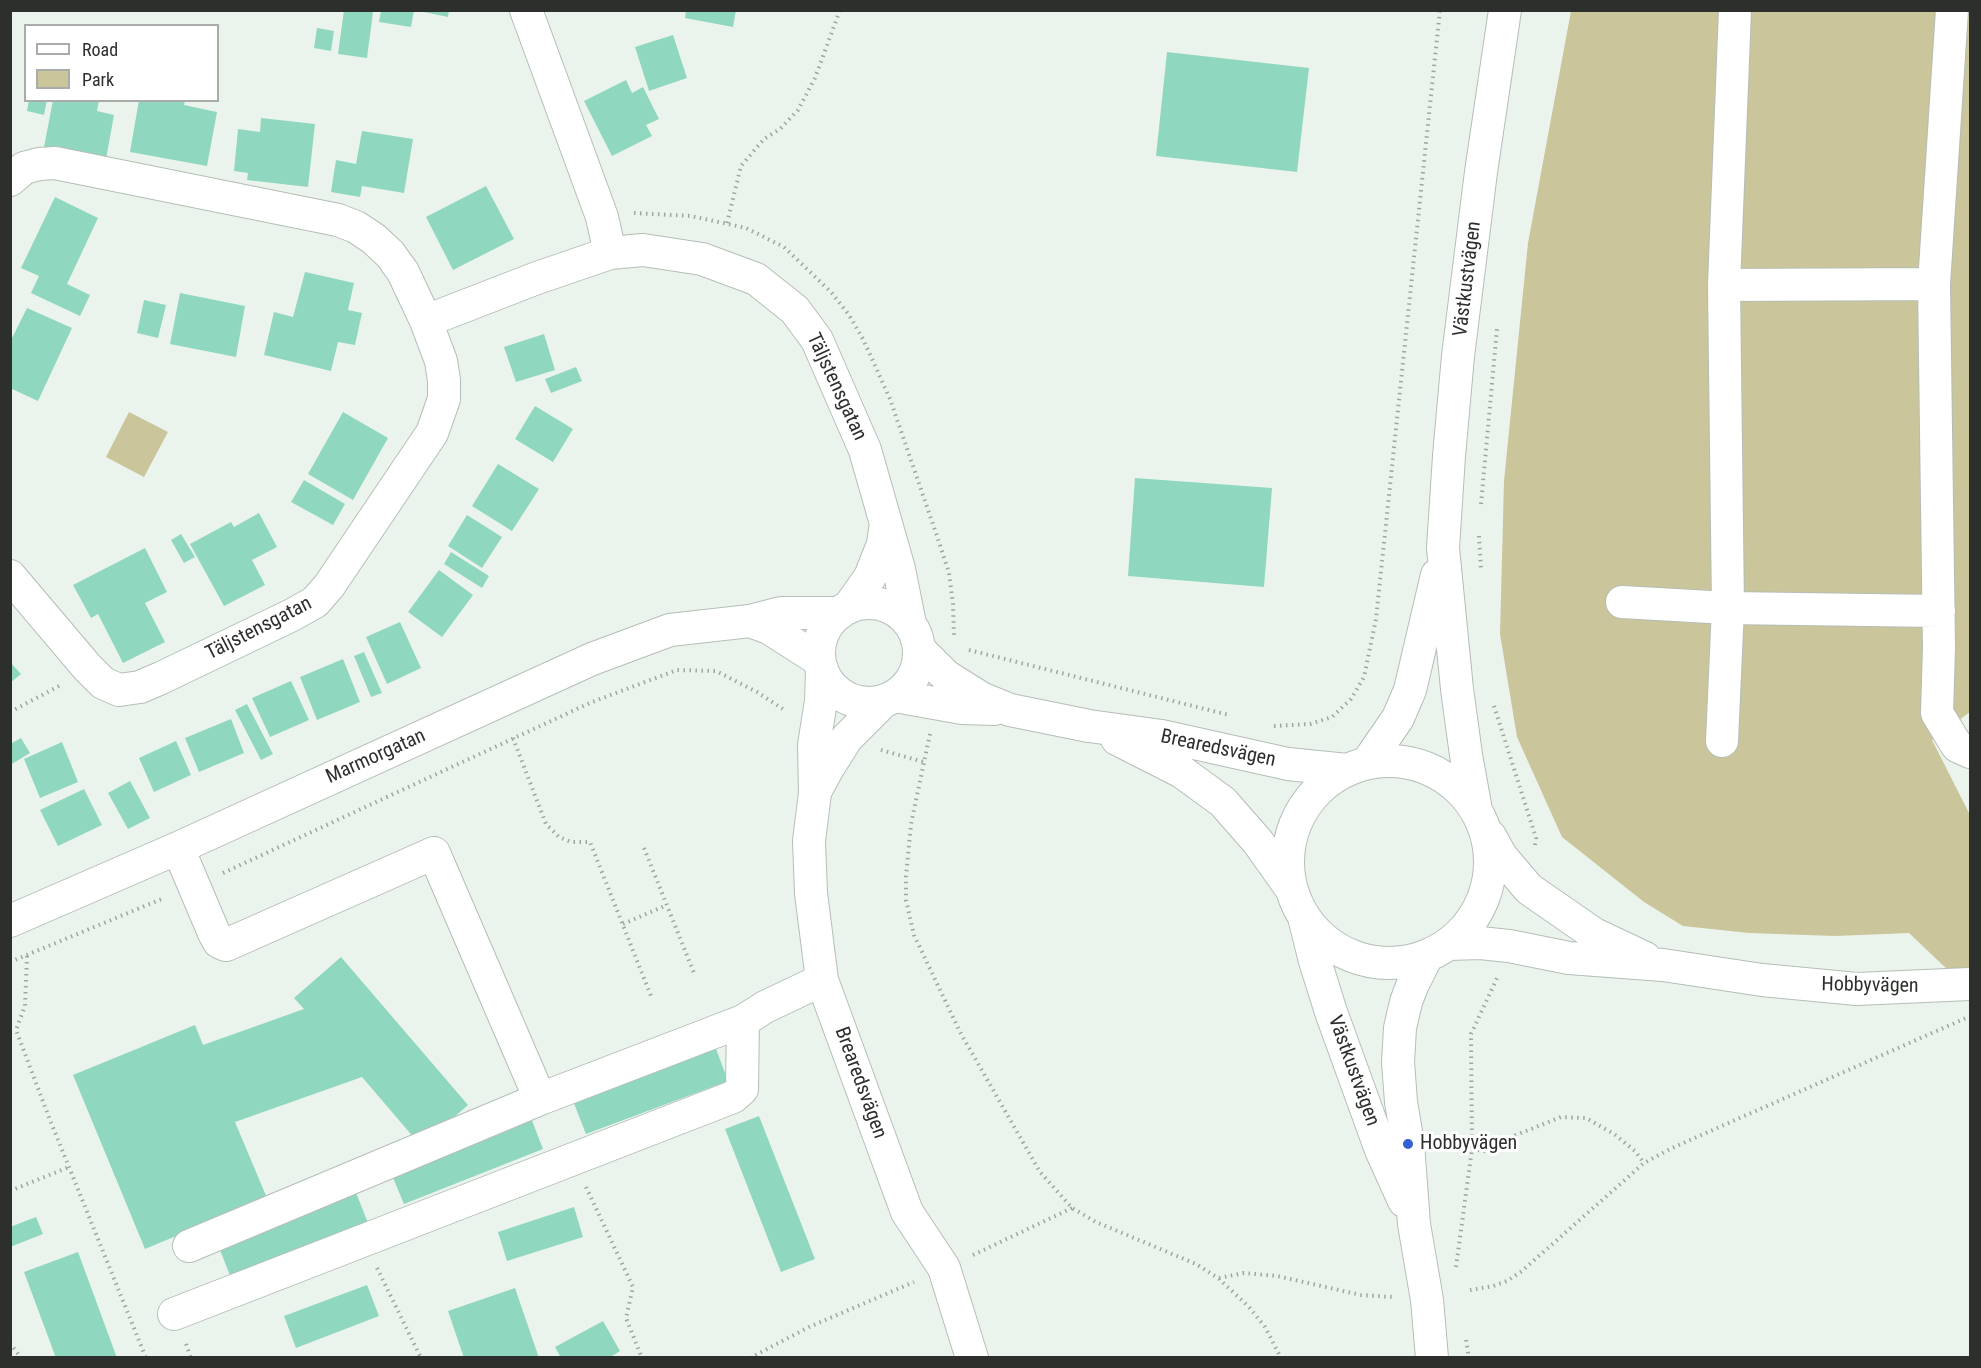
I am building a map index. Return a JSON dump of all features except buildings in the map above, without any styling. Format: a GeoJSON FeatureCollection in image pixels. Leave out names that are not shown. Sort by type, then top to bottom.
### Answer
{"type":"FeatureCollection","features":[{"type":"Feature","properties":{"kind":"street","name":"Västkustvägen"},"geometry":{"type":"LineString","coordinates":[[1357,766],[1398,718],[1410,690],[1443,548],[1458,356],[1481,172],[1505,10]]}},
{"type":"Feature","properties":{"kind":"street"},"geometry":{"type":"LineString","coordinates":[[1722,741],[1728,608],[1724,285],[1735,10]]}},
{"type":"Feature","properties":{"kind":"street"},"geometry":{"type":"LineString","coordinates":[[1952,10],[1934,284],[1939,611],[1937,712],[1957,746],[1971,752]]}},
{"type":"Feature","properties":{"kind":"street"},"geometry":{"type":"LineString","coordinates":[[538,16],[602,217],[610,253]]}},
{"type":"Feature","properties":{"kind":"street","name":"Täljstensgatan"},"geometry":{"type":"LineString","coordinates":[[10,180],[24,168],[55,163],[338,220],[356,226],[390,254],[403,272],[426,321],[441,361],[444,380],[444,399],[432,433],[329,586],[315,602],[140,687],[119,690],[103,683],[87,668],[10,576]]}},
{"type":"Feature","properties":{"kind":"street","name":"Täljstensgatan"},"geometry":{"type":"LineString","coordinates":[[426,321],[537,278],[610,253],[643,250],[702,259],[756,279],[795,310],[817,340],[866,450],[899,569],[914,636]]}},
{"type":"Feature","properties":{"kind":"street"},"geometry":{"type":"LineString","coordinates":[[1724,285],[1934,284]]}},
{"type":"Feature","properties":{"kind":"street","name":"Täljstensgatan"},"geometry":{"type":"LineString","coordinates":[[844,610],[870,577],[883,544],[886,522]]}},
{"type":"Feature","properties":{"kind":"street","name":"Västkustvägen"},"geometry":{"type":"LineString","coordinates":[[1443,548],[1466,755],[1480,818]]}},
{"type":"Feature","properties":{"kind":"street"},"geometry":{"type":"LineString","coordinates":[[1622,602],[1728,608],[1939,611]]}},
{"type":"Feature","properties":{"kind":"street"},"geometry":{"type":"LineString","coordinates":[[750,621],[769,628],[820,665],[833,688],[842,695],[863,702],[874,703],[890,698],[909,683],[917,666],[914,636],[898,612],[882,605],[864,603],[844,610],[833,618],[823,633],[819,650],[820,665]]}},
{"type":"Feature","properties":{"kind":"street","name":"Marmorgatan"},"geometry":{"type":"LineString","coordinates":[[12,920],[177,848],[592,659],[669,630],[750,621],[781,613],[844,610]]}},
{"type":"Feature","properties":{"kind":"street","name":"Brearedsvägen"},"geometry":{"type":"LineString","coordinates":[[914,636],[945,676],[981,698],[1010,710]]}},
{"type":"Feature","properties":{"kind":"street","name":"Brearedsvägen"},"geometry":{"type":"LineString","coordinates":[[820,665],[821,701],[814,745],[815,793],[808,841],[812,903],[822,980],[907,1212],[944,1268],[972,1358]]}},
{"type":"Feature","properties":{"kind":"street","name":"Brearedsvägen"},"geometry":{"type":"LineString","coordinates":[[815,793],[847,738],[890,698],[962,708],[1010,710],[1089,726],[1162,736],[1288,764],[1357,766]]}},
{"type":"Feature","properties":{"kind":"street","name":"Brearedsvägen"},"geometry":{"type":"LineString","coordinates":[[1089,726],[1161,760],[1223,802],[1258,842],[1298,903]]}},
{"type":"Feature","properties":{"kind":"street"},"geometry":{"type":"LineString","coordinates":[[1398,761],[1429,769],[1456,785],[1480,818],[1489,844],[1491,863],[1486,891],[1474,917],[1463,932],[1438,950],[1412,961],[1380,963],[1350,955],[1323,938],[1298,903],[1288,859],[1294,828],[1310,799],[1333,777],[1357,766],[1398,761]]}},
{"type":"Feature","properties":{"kind":"street","name":"Hobbyvägen"},"geometry":{"type":"LineString","coordinates":[[1480,818],[1501,856],[1529,889],[1594,934],[1663,965]]}},
{"type":"Feature","properties":{"kind":"street"},"geometry":{"type":"LineString","coordinates":[[177,848],[219,942],[226,945],[434,853],[540,1100]]}},
{"type":"Feature","properties":{"kind":"street","name":"Västkustvägen"},"geometry":{"type":"LineString","coordinates":[[1298,903],[1331,1012],[1381,1150],[1414,1224]]}},
{"type":"Feature","properties":{"kind":"street","name":"Hobbyvägen"},"geometry":{"type":"LineString","coordinates":[[1438,950],[1480,943],[1509,946],[1569,958],[1663,965],[1762,980],[1857,989],[1971,984]]}},
{"type":"Feature","properties":{"kind":"street","name":"Västkustvägen"},"geometry":{"type":"LineString","coordinates":[[1432,1358],[1427,1300],[1414,1224],[1408,1144],[1401,1102],[1398,1062],[1400,1028],[1406,1002],[1412,986],[1438,950]]}},
{"type":"Feature","properties":{"kind":"street"},"geometry":{"type":"LineString","coordinates":[[189,1246],[540,1100],[743,1021],[765,1006],[822,980]]}},
{"type":"Feature","properties":{"kind":"street"},"geometry":{"type":"LineString","coordinates":[[174,1314],[733,1097],[742,1089],[743,1021]]}},
{"type":"Feature","properties":{"kind":"path"},"geometry":{"type":"LineString","coordinates":[[727,224],[741,166],[764,139],[780,129],[798,110],[815,78],[840,10]]}},
{"type":"Feature","properties":{"kind":"path"},"geometry":{"type":"LineString","coordinates":[[1263,723],[1275,726],[1310,724],[1332,717],[1351,699],[1364,677],[1376,619],[1440,10]]}},
{"type":"Feature","properties":{"kind":"path"},"geometry":{"type":"LineString","coordinates":[[1481,510],[1497,327]]}},
{"type":"Feature","properties":{"kind":"path"},"geometry":{"type":"LineString","coordinates":[[1479,534],[1481,580]]}},
{"type":"Feature","properties":{"kind":"path"},"geometry":{"type":"LineString","coordinates":[[964,649],[1240,717]]}},
{"type":"Feature","properties":{"kind":"path"},"geometry":{"type":"LineString","coordinates":[[10,712],[68,681],[87,668]]}},
{"type":"Feature","properties":{"kind":"path"},"geometry":{"type":"LineString","coordinates":[[10,962],[193,886],[592,702],[677,670],[716,671],[757,692],[793,715],[817,726]]}},
{"type":"Feature","properties":{"kind":"path"},"geometry":{"type":"LineString","coordinates":[[1491,697],[1536,838],[1529,889]]}},
{"type":"Feature","properties":{"kind":"path"},"geometry":{"type":"LineString","coordinates":[[930,732],[911,824],[906,900],[914,935],[960,1032],[1040,1172],[1072,1208],[1096,1222],[1196,1264],[1218,1278],[1254,1314],[1265,1328],[1281,1358]]}},
{"type":"Feature","properties":{"kind":"path"},"geometry":{"type":"LineString","coordinates":[[513,738],[546,824],[559,837],[571,842],[590,842],[651,996]]}},
{"type":"Feature","properties":{"kind":"path"},"geometry":{"type":"LineString","coordinates":[[847,738],[924,762]]}},
{"type":"Feature","properties":{"kind":"path"},"geometry":{"type":"LineString","coordinates":[[644,848],[694,973]]}},
{"type":"Feature","properties":{"kind":"path"},"geometry":{"type":"LineString","coordinates":[[623,924],[667,905]]}},
{"type":"Feature","properties":{"kind":"path"},"geometry":{"type":"LineString","coordinates":[[12,920],[27,956],[25,1006],[16,1030],[146,1358]]}},
{"type":"Feature","properties":{"kind":"path"},"geometry":{"type":"LineString","coordinates":[[1456,1271],[1472,1149],[1472,1034],[1509,946]]}},
{"type":"Feature","properties":{"kind":"path"},"geometry":{"type":"LineString","coordinates":[[1470,1290],[1507,1281],[1644,1163],[1682,1143],[1971,1016]]}},
{"type":"Feature","properties":{"kind":"path"},"geometry":{"type":"LineString","coordinates":[[1472,1149],[1490,1152],[1516,1135],[1560,1118],[1586,1118],[1614,1134],[1635,1151],[1644,1163]]}},
{"type":"Feature","properties":{"kind":"path"},"geometry":{"type":"LineString","coordinates":[[573,1159],[633,1287],[626,1318],[642,1358]]}},
{"type":"Feature","properties":{"kind":"path"},"geometry":{"type":"LineString","coordinates":[[10,1191],[69,1167]]}},
{"type":"Feature","properties":{"kind":"path"},"geometry":{"type":"LineString","coordinates":[[364,1240],[421,1358]]}},
{"type":"Feature","properties":{"kind":"path"},"geometry":{"type":"LineString","coordinates":[[1218,1278],[1244,1274],[1277,1276],[1362,1295],[1401,1297]]}},
{"type":"Feature","properties":{"kind":"path"},"geometry":{"type":"LineString","coordinates":[[1464,1333],[1469,1358]]}},
{"type":"Feature","properties":{"kind":"path"},"geometry":{"type":"LineString","coordinates":[[10,1343],[19,1355],[13,1358]]}},
{"type":"Feature","properties":{"kind":"green space"},"geometry":{"type":"Polygon","coordinates":[[[1571,11],[1970,11],[1970,712],[1932,740],[1970,815],[1970,970],[1949,971],[1909,933],[1835,936],[1749,933],[1683,926],[1644,902],[1562,837],[1517,737],[1500,634],[1504,481],[1528,243],[1571,11]]]}},
{"type":"Feature","properties":{"kind":"green space"},"geometry":{"type":"Polygon","coordinates":[[[129,412],[168,432],[144,477],[106,457],[129,412]]]}},
{"type":"Feature","properties":{"kind":"place","name":"Hobbyvägen"},"geometry":{"type":"Point","coordinates":[1408,1144]}}]}
